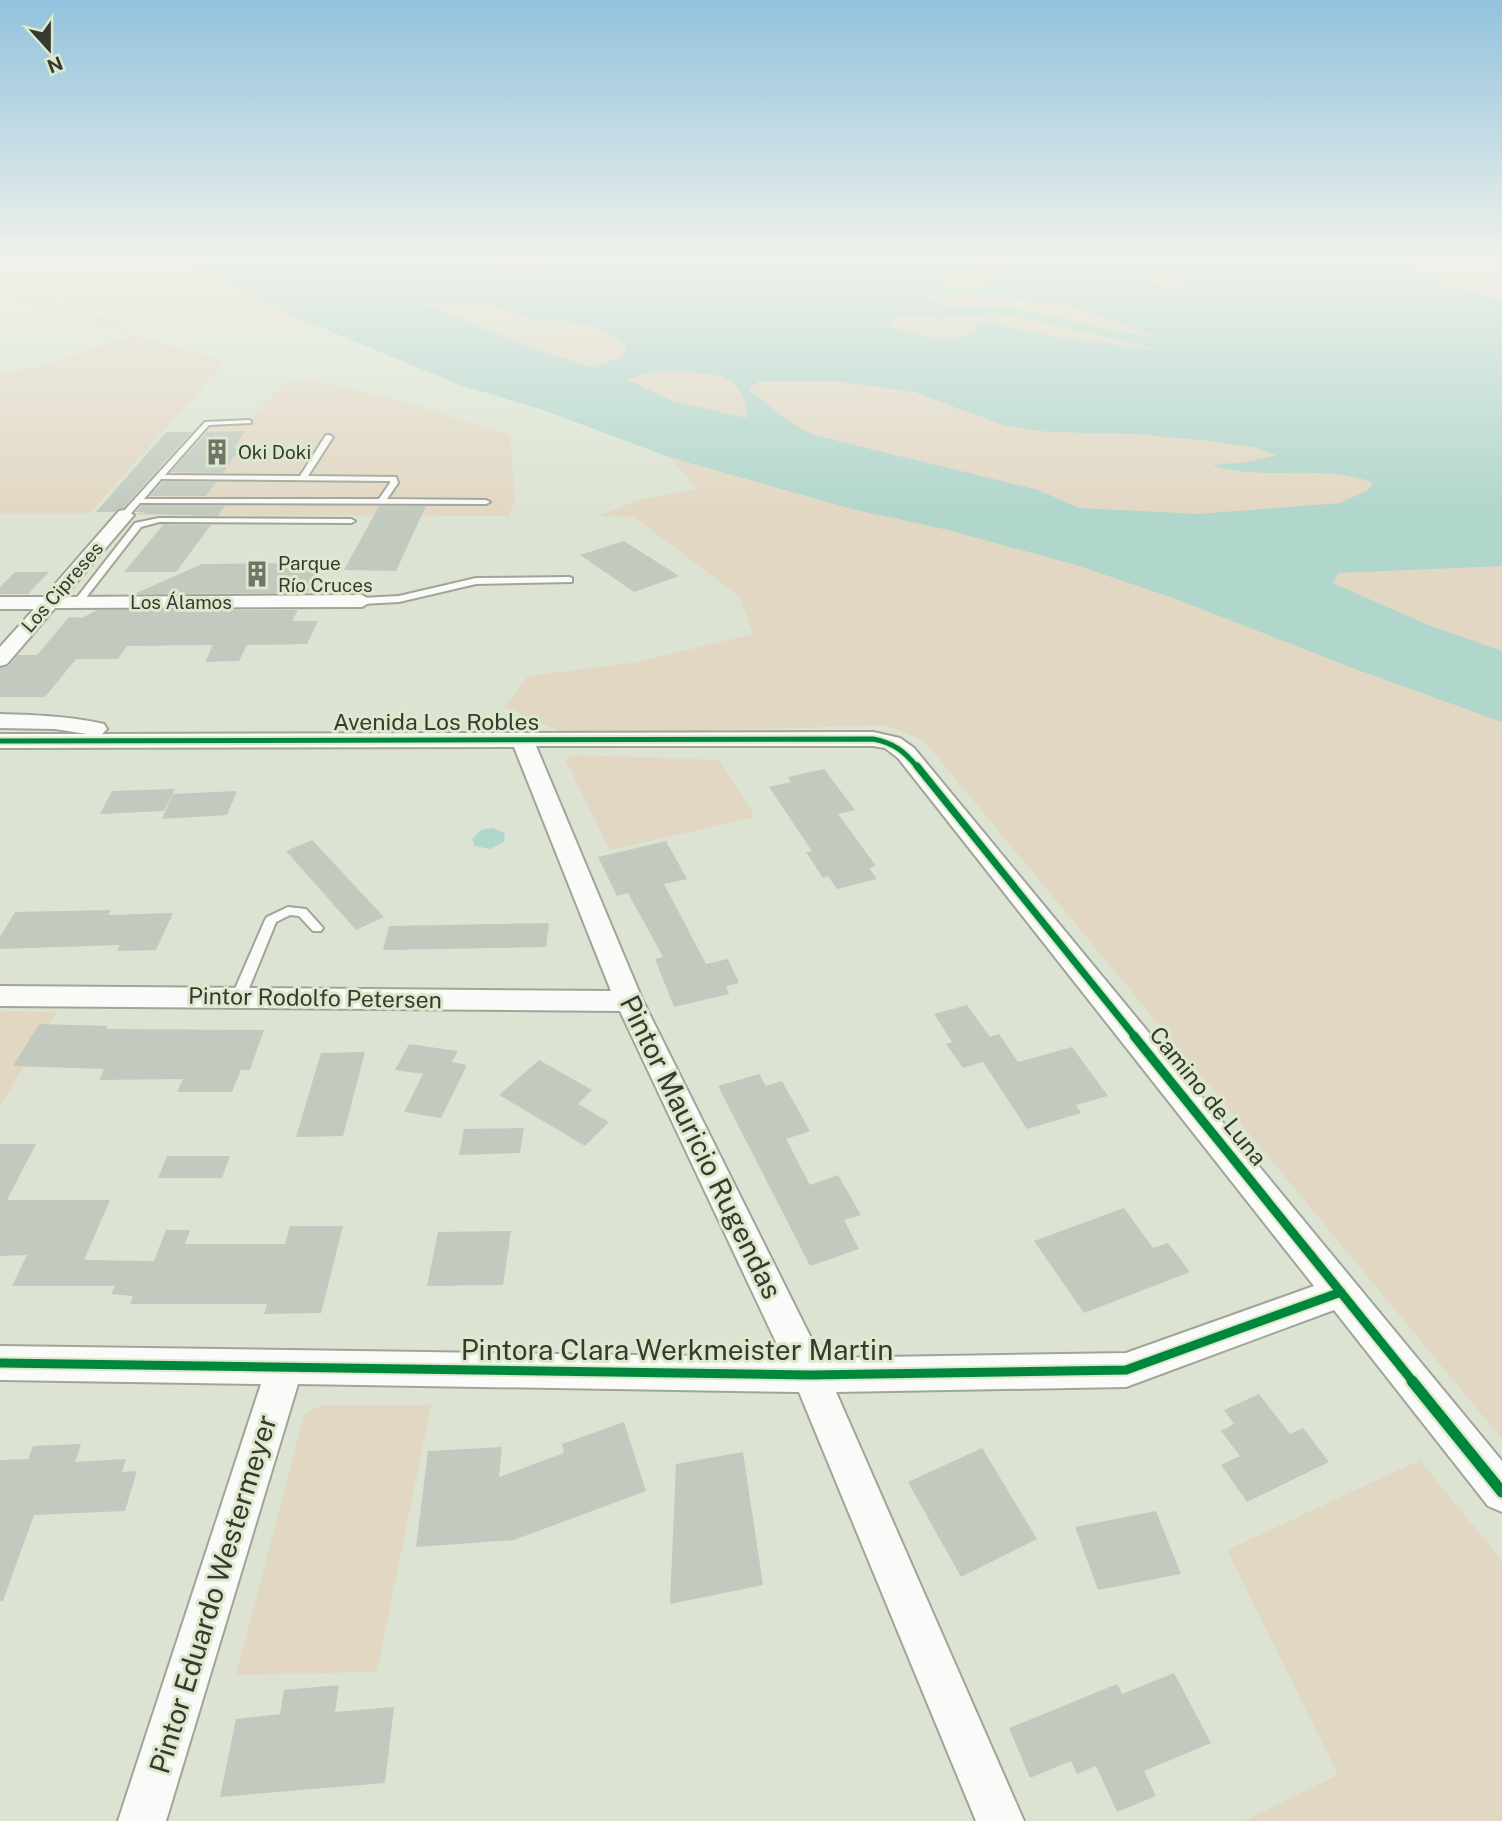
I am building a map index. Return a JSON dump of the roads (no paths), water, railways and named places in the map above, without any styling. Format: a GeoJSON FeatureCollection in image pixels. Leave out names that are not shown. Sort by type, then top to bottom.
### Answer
{"type":"FeatureCollection","features":[{"type":"Feature","properties":{"kind":"street","name":"Los Cipreses"},"geometry":{"type":"LineString","coordinates":[[0,660],[125,515]]}},
{"type":"Feature","properties":{"kind":"street","name":"Los Álamos"},"geometry":{"type":"LineString","coordinates":[[0,603],[362,601]]}},
{"type":"Feature","properties":{"kind":"street","name":"Avenida Los Robles"},"geometry":{"type":"LineString","coordinates":[[0,721],[55,722],[94,728],[111,741]]}},
{"type":"Feature","properties":{"kind":"street","name":"Avenida Los Robles"},"geometry":{"type":"LineString","coordinates":[[0,741],[873,739]]}},
{"type":"Feature","properties":{"kind":"street","name":"Camino de Luna"},"geometry":{"type":"LineString","coordinates":[[873,739],[892,743],[906,753],[1502,1492]]}},
{"type":"Feature","properties":{"kind":"street","name":"Pintor Mauricio Rugendas"},"geometry":{"type":"LineString","coordinates":[[523,741],[629,1001],[810,1375],[1000,1821]]}},
{"type":"Feature","properties":{"kind":"street","name":"Pintor Rodolfo Petersen"},"geometry":{"type":"LineString","coordinates":[[0,996],[629,1001]]}},
{"type":"Feature","properties":{"kind":"street","name":"Pintora Clara Werkmeister Martin"},"geometry":{"type":"LineString","coordinates":[[0,1363],[810,1375],[1126,1370],[1341,1292]]}},
{"type":"Feature","properties":{"kind":"street","name":"Pintor Eduardo Westermeyer"},"geometry":{"type":"LineString","coordinates":[[142,1821],[285,1367]]}},
{"type":"Feature","properties":{"kind":"lane"},"geometry":{"type":"LineString","coordinates":[[125,515],[207,423],[249,422]]}},
{"type":"Feature","properties":{"kind":"lane"},"geometry":{"type":"LineString","coordinates":[[302,479],[329,437]]}},
{"type":"Feature","properties":{"kind":"lane"},"geometry":{"type":"LineString","coordinates":[[159,477],[393,479],[394,483],[381,502]]}},
{"type":"Feature","properties":{"kind":"lane"},"geometry":{"type":"LineString","coordinates":[[139,501],[486,502]]}},
{"type":"Feature","properties":{"kind":"lane"},"geometry":{"type":"LineString","coordinates":[[78,602],[138,525],[146,522],[351,521]]}},
{"type":"Feature","properties":{"kind":"lane"},"geometry":{"type":"LineString","coordinates":[[362,601],[398,599],[476,581],[569,580]]}},
{"type":"Feature","properties":{"kind":"lane"},"geometry":{"type":"LineString","coordinates":[[238,998],[271,920],[288,911],[302,912],[317,928]]}},
{"type":"Feature","properties":{"kind":"water"},"geometry":{"type":"Polygon","coordinates":[[[361,344],[522,344],[593,368],[622,356],[627,348],[622,344],[1110,344],[1161,351],[1134,344],[1502,344],[1502,566],[1338,573],[1333,583],[1428,625],[1502,651],[1502,722],[1347,666],[1176,599],[1076,565],[948,530],[852,509],[669,457],[543,410],[460,385],[361,344]],[[679,371],[655,372],[626,379],[673,401],[746,418],[741,394],[729,380],[715,375],[679,371]],[[760,381],[748,389],[787,420],[813,435],[1038,490],[1079,508],[1198,514],[1340,503],[1368,490],[1373,483],[1334,474],[1252,472],[1212,465],[1248,462],[1277,455],[1253,447],[1134,434],[1048,432],[1004,425],[914,392],[836,381],[760,381]]]}},
{"type":"Feature","properties":{"kind":"water"},"geometry":{"type":"Polygon","coordinates":[[[492,828],[505,833],[504,842],[490,849],[475,846],[472,839],[481,830],[492,828]]]}},
{"type":"Feature","properties":{"kind":"place","name":"Oki Doki"},"geometry":{"type":"Point","coordinates":[217,452]}},
{"type":"Feature","properties":{"kind":"place","name":"Parque Río Cruces"},"geometry":{"type":"Point","coordinates":[257,574]}}]}
